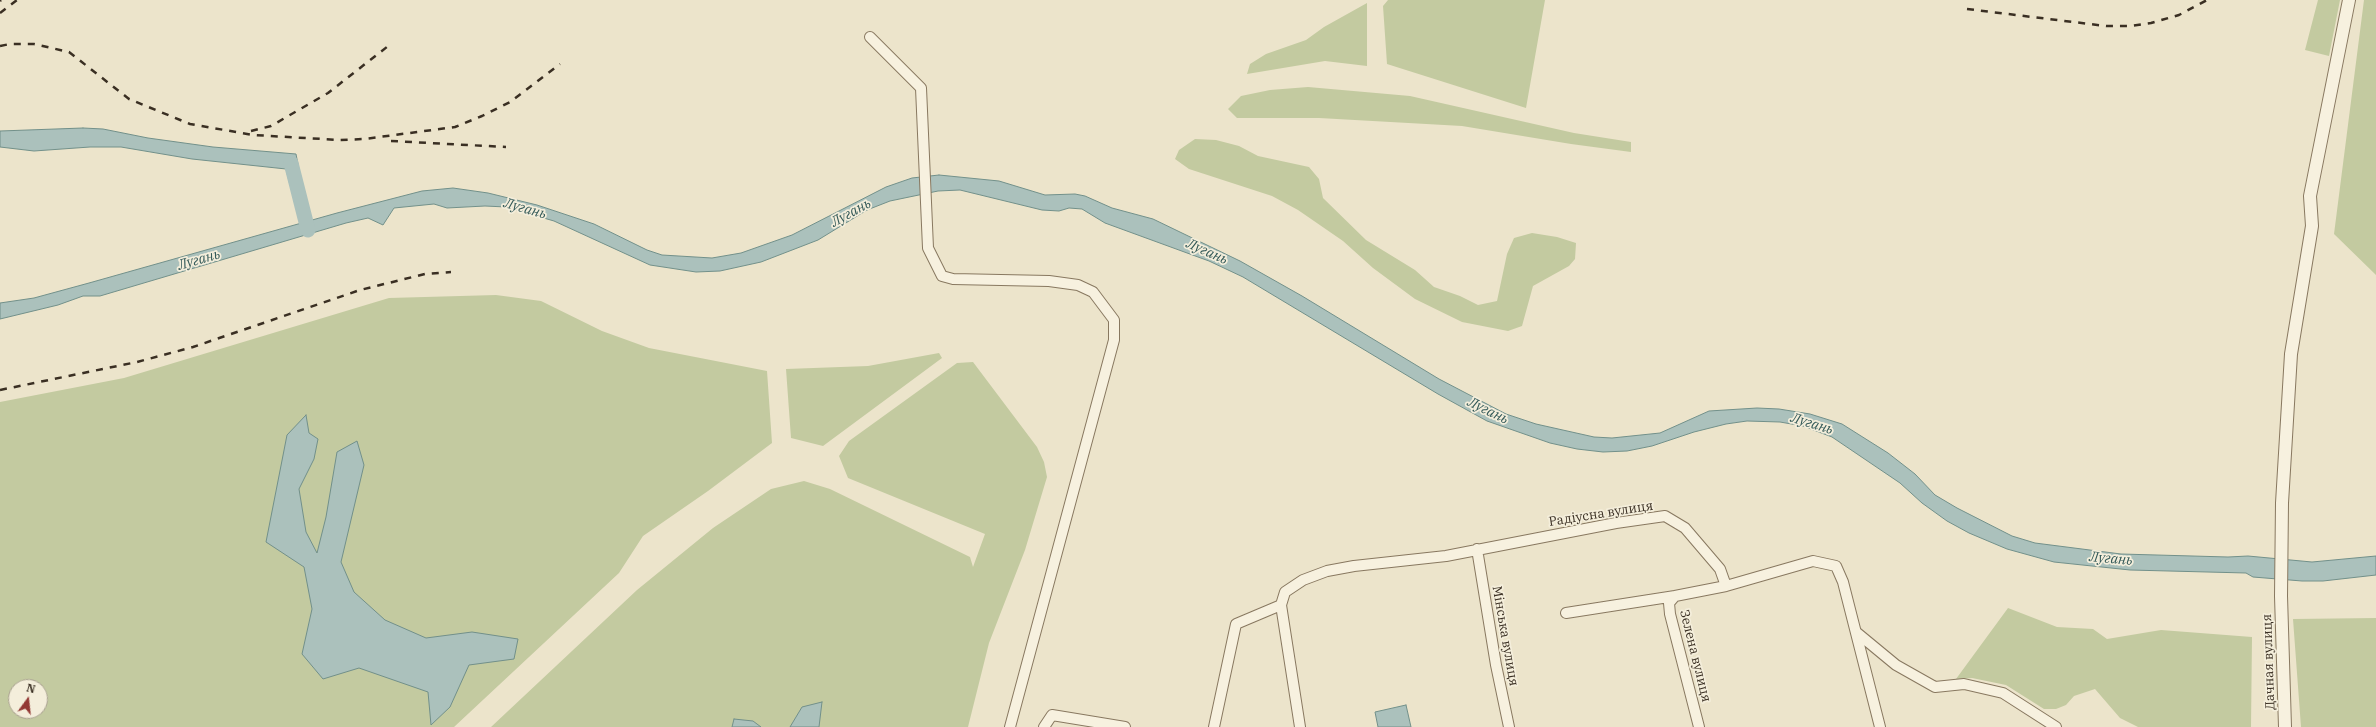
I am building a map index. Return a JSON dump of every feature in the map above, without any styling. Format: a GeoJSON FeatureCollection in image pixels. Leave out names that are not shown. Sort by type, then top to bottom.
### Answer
{"type":"FeatureCollection","features":[{"type":"Feature","properties":{"kind":"street","name":"Дачная вулиця"},"geometry":{"type":"LineString","coordinates":[[2285,727],[2281,596],[2282,503],[2291,354],[2312,226],[2310,196],[2349,0]]}},
{"type":"Feature","properties":{"kind":"street"},"geometry":{"type":"LineString","coordinates":[[870,37],[921,88],[921,120],[928,248],[942,276],[953,279],[1049,281],[1078,285],[1093,292],[1114,320],[1114,340],[1010,727]]}},
{"type":"Feature","properties":{"kind":"street","name":"Радіусна вулиця"},"geometry":{"type":"LineString","coordinates":[[1281,606],[1285,592],[1303,580],[1327,571],[1354,566],[1446,556],[1616,523],[1665,516],[1685,528],[1720,569],[1726,586]]}},
{"type":"Feature","properties":{"kind":"street","name":"Мінська вулиця"},"geometry":{"type":"LineString","coordinates":[[1477,549],[1509,727]]}},
{"type":"Feature","properties":{"kind":"street"},"geometry":{"type":"LineString","coordinates":[[1726,586],[1813,561],[1836,566],[1843,582],[1880,727]]}},
{"type":"Feature","properties":{"kind":"street","name":"Зелена вулиця"},"geometry":{"type":"LineString","coordinates":[[1699,727],[1670,614],[1669,603],[1675,596],[1726,586]]}},
{"type":"Feature","properties":{"kind":"street"},"geometry":{"type":"LineString","coordinates":[[1566,613],[1675,596]]}},
{"type":"Feature","properties":{"kind":"street"},"geometry":{"type":"LineString","coordinates":[[1214,727],[1236,624],[1281,606],[1300,727]]}},
{"type":"Feature","properties":{"kind":"street"},"geometry":{"type":"LineString","coordinates":[[1856,632],[1896,665],[1935,687],[1964,684],[2003,693],[2056,727]]}},
{"type":"Feature","properties":{"kind":"street"},"geometry":{"type":"LineString","coordinates":[[1044,727],[1052,715],[1125,727]]}},
{"type":"Feature","properties":{"kind":"green space"},"geometry":{"type":"Polygon","coordinates":[[[1388,0],[1545,0],[1526,108],[1387,64],[1383,6],[1388,0]]]}},
{"type":"Feature","properties":{"kind":"green space"},"geometry":{"type":"Polygon","coordinates":[[[2318,0],[2340,0],[2329,56],[2305,50],[2318,0]]]}},
{"type":"Feature","properties":{"kind":"green space"},"geometry":{"type":"Polygon","coordinates":[[[2364,0],[2376,0],[2376,275],[2334,234],[2364,0]]]}},
{"type":"Feature","properties":{"kind":"green space"},"geometry":{"type":"Polygon","coordinates":[[[1367,3],[1367,66],[1325,61],[1247,74],[1250,64],[1266,54],[1306,40],[1324,27],[1367,3]]]}},
{"type":"Feature","properties":{"kind":"green space"},"geometry":{"type":"Polygon","coordinates":[[[1308,87],[1410,96],[1574,133],[1631,142],[1631,152],[1571,144],[1462,126],[1319,118],[1237,118],[1228,109],[1241,96],[1270,90],[1308,87]]]}},
{"type":"Feature","properties":{"kind":"green space"},"geometry":{"type":"Polygon","coordinates":[[[1195,139],[1216,140],[1239,146],[1258,156],[1309,167],[1319,179],[1323,198],[1366,240],[1415,270],[1434,287],[1460,296],[1478,305],[1497,301],[1507,254],[1514,238],[1532,233],[1557,237],[1576,243],[1575,259],[1569,266],[1533,286],[1522,326],[1508,331],[1462,322],[1415,299],[1373,268],[1343,241],[1298,210],[1272,196],[1189,169],[1175,159],[1179,150],[1195,139]]]}},
{"type":"Feature","properties":{"kind":"green space"},"geometry":{"type":"Polygon","coordinates":[[[496,295],[541,301],[602,331],[649,348],[767,371],[772,443],[708,491],[643,536],[619,573],[454,727],[0,727],[0,402],[124,378],[389,298],[496,295]]]}},
{"type":"Feature","properties":{"kind":"green space"},"geometry":{"type":"Polygon","coordinates":[[[939,353],[942,358],[823,446],[791,438],[786,369],[868,366],[939,353]]]}},
{"type":"Feature","properties":{"kind":"green space"},"geometry":{"type":"Polygon","coordinates":[[[973,362],[1037,447],[1044,462],[1047,477],[1025,550],[989,643],[968,727],[491,727],[637,590],[713,528],[771,489],[804,481],[830,489],[970,557],[973,567],[985,534],[848,478],[839,456],[849,441],[957,363],[973,362]]]}},
{"type":"Feature","properties":{"kind":"green space"},"geometry":{"type":"Polygon","coordinates":[[[2008,608],[2057,627],[2093,629],[2107,639],[2161,630],[2252,637],[2251,727],[2138,727],[2120,718],[2095,689],[2074,696],[2066,705],[2056,709],[2044,709],[2006,685],[1972,678],[1956,679],[2008,608]]]}},
{"type":"Feature","properties":{"kind":"green space"},"geometry":{"type":"Polygon","coordinates":[[[2376,618],[2376,727],[2301,727],[2293,619],[2376,618]]]}},
{"type":"Feature","properties":{"kind":"water"},"geometry":{"type":"Polygon","coordinates":[[[83,128],[103,129],[148,138],[213,147],[296,154],[301,180],[290,185],[286,169],[192,159],[121,147],[90,147],[34,151],[0,147],[0,131],[83,128]]]}},
{"type":"Feature","properties":{"kind":"water","name":"Лугань"},"geometry":{"type":"Polygon","coordinates":[[[939,175],[999,181],[1045,195],[1075,194],[1085,196],[1112,208],[1153,219],[1240,261],[1302,296],[1439,379],[1506,414],[1536,424],[1594,437],[1612,438],[1660,433],[1709,411],[1757,408],[1779,409],[1810,414],[1842,424],[1888,453],[1915,474],[1935,495],[1957,508],[2012,536],[2035,543],[2121,554],[2228,557],[2248,556],[2312,562],[2376,556],[2376,575],[2323,581],[2302,581],[2253,577],[2246,573],[2130,570],[2054,562],[2007,549],[1969,533],[1947,521],[1922,503],[1900,483],[1832,437],[1803,426],[1780,422],[1747,421],[1726,424],[1694,432],[1652,446],[1627,451],[1603,452],[1577,449],[1550,443],[1487,421],[1438,394],[1243,277],[1209,261],[1105,223],[1082,209],[1069,208],[1059,211],[1042,210],[960,190],[938,191],[890,201],[867,210],[818,240],[761,262],[720,271],[696,272],[650,265],[554,221],[506,207],[485,206],[447,208],[434,204],[394,208],[383,225],[368,218],[346,223],[100,296],[83,296],[58,305],[0,319],[0,303],[34,298],[337,213],[422,191],[453,188],[488,193],[537,205],[594,224],[647,250],[662,255],[712,258],[741,253],[792,235],[886,187],[912,178],[939,175]]]}},
{"type":"Feature","properties":{"kind":"water"},"geometry":{"type":"Polygon","coordinates":[[[306,415],[309,433],[318,439],[314,459],[299,489],[306,532],[317,553],[326,517],[337,452],[357,441],[364,465],[341,562],[354,592],[385,620],[426,638],[472,632],[518,639],[514,659],[469,665],[450,707],[431,725],[428,692],[359,668],[323,679],[302,654],[312,609],[304,567],[266,542],[287,435],[306,415]]]}},
{"type":"Feature","properties":{"kind":"water"},"geometry":{"type":"Polygon","coordinates":[[[822,702],[819,727],[790,727],[802,707],[822,702]]]}},
{"type":"Feature","properties":{"kind":"water"},"geometry":{"type":"Polygon","coordinates":[[[1406,705],[1411,727],[1378,727],[1375,712],[1406,705]]]}},
{"type":"Feature","properties":{"kind":"water"},"geometry":{"type":"Polygon","coordinates":[[[734,719],[753,721],[761,727],[732,727],[734,719]]]}},
{"type":"Feature","properties":{"kind":"waterway"},"geometry":{"type":"LineString","coordinates":[[291,163],[308,230]]}},
{"type":"Feature","properties":{"kind":"railway"},"geometry":{"type":"LineString","coordinates":[[0,13],[17,0]]}},
{"type":"Feature","properties":{"kind":"railway"},"geometry":{"type":"LineString","coordinates":[[1967,9],[2106,26],[2131,26],[2151,23],[2179,15],[2207,0]]}},
{"type":"Feature","properties":{"kind":"railway"},"geometry":{"type":"LineString","coordinates":[[251,131],[271,126],[328,93],[392,43]]}},
{"type":"Feature","properties":{"kind":"railway"},"geometry":{"type":"LineString","coordinates":[[0,46],[10,44],[34,44],[69,52],[129,99],[190,124],[253,135],[340,140],[364,139],[455,127],[510,102],[560,64]]}},
{"type":"Feature","properties":{"kind":"railway"},"geometry":{"type":"LineString","coordinates":[[391,141],[506,147]]}},
{"type":"Feature","properties":{"kind":"railway"},"geometry":{"type":"LineString","coordinates":[[0,390],[137,362],[193,347],[360,290],[425,274],[451,272]]}}]}
